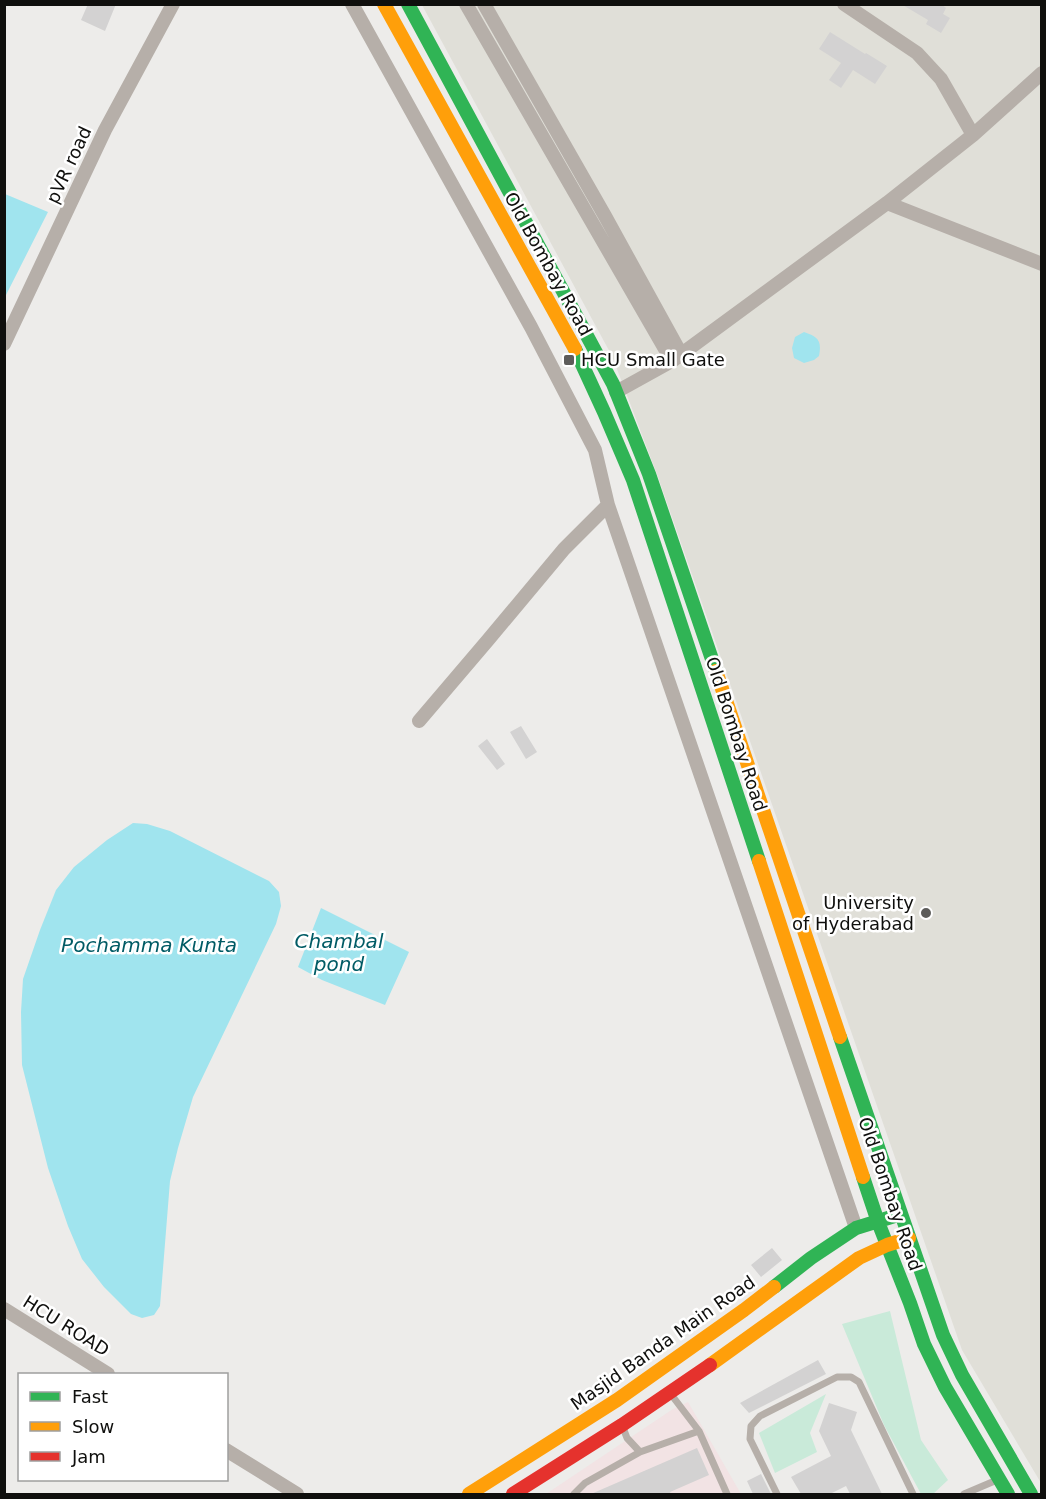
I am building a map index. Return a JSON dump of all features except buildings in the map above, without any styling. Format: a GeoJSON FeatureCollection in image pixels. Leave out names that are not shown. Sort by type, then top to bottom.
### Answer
{"type":"FeatureCollection","features":[{"type":"Feature","properties":{"kind":"main road","name":"Old Bombay Road"},"geometry":{"type":"LineString","coordinates":[[384,4],[573,345],[618,441],[633,480],[878,1222],[934,1365],[1008,1494]]}},
{"type":"Feature","properties":{"kind":"main road","name":"Old Bombay Road"},"geometry":{"type":"LineString","coordinates":[[408,4],[583,326],[616,392],[649,474],[943,1335],[962,1375],[1031,1494]]}},
{"type":"Feature","properties":{"kind":"main road","name":"Masjid Banda Main Road"},"geometry":{"type":"LineString","coordinates":[[469,1494],[617,1400],[856,1228],[901,1214]]}},
{"type":"Feature","properties":{"kind":"main road"},"geometry":{"type":"LineString","coordinates":[[513,1494],[622,1425],[859,1258],[909,1238]]}},
{"type":"Feature","properties":{"kind":"street","name":"pVR road"},"geometry":{"type":"LineString","coordinates":[[4,344],[105,130],[173,4]]}},
{"type":"Feature","properties":{"kind":"street"},"geometry":{"type":"LineString","coordinates":[[352,4],[531,327],[595,450],[608,505],[856,1228]]}},
{"type":"Feature","properties":{"kind":"street"},"geometry":{"type":"LineString","coordinates":[[466,4],[676,358]]}},
{"type":"Feature","properties":{"kind":"street"},"geometry":{"type":"LineString","coordinates":[[484,4],[605,216],[676,358]]}},
{"type":"Feature","properties":{"kind":"street"},"geometry":{"type":"LineString","coordinates":[[844,4],[917,53],[941,79],[972,135]]}},
{"type":"Feature","properties":{"kind":"street"},"geometry":{"type":"LineString","coordinates":[[616,392],[676,358],[887,203],[972,135],[1041,73]]}},
{"type":"Feature","properties":{"kind":"street"},"geometry":{"type":"LineString","coordinates":[[887,203],[1041,264]]}},
{"type":"Feature","properties":{"kind":"street"},"geometry":{"type":"LineString","coordinates":[[419,721],[564,549],[608,505]]}},
{"type":"Feature","properties":{"kind":"street","name":"HCU ROAD"},"geometry":{"type":"LineString","coordinates":[[4,1309],[106,1373]]}},
{"type":"Feature","properties":{"kind":"street"},"geometry":{"type":"LineString","coordinates":[[228,1451],[297,1494]]}},
{"type":"Feature","properties":{"kind":"lane"},"geometry":{"type":"LineString","coordinates":[[777,1494],[750,1439],[751,1426],[760,1416],[837,1377],[851,1377],[859,1382],[913,1494]]}},
{"type":"Feature","properties":{"kind":"lane"},"geometry":{"type":"LineString","coordinates":[[669,1392],[699,1431],[727,1494]]}},
{"type":"Feature","properties":{"kind":"lane"},"geometry":{"type":"LineString","coordinates":[[622,1425],[627,1438],[640,1452]]}},
{"type":"Feature","properties":{"kind":"lane"},"geometry":{"type":"LineString","coordinates":[[574,1494],[585,1483],[640,1452],[699,1431]]}},
{"type":"Feature","properties":{"kind":"lane"},"geometry":{"type":"LineString","coordinates":[[964,1494],[1000,1479]]}},
{"type":"Feature","properties":{"kind":"shaded area","name":"University of Hyderabad"},"geometry":{"type":"Polygon","coordinates":[[[422,5],[1041,5],[1041,1483],[962,1350],[658,477],[612,356],[422,5]]]}},
{"type":"Feature","properties":{"kind":"shaded area"},"geometry":{"type":"Polygon","coordinates":[[[688,1402],[741,1494],[546,1494],[673,1409],[688,1402]]]}},
{"type":"Feature","properties":{"kind":"green space"},"geometry":{"type":"Polygon","coordinates":[[[890,1311],[921,1440],[948,1480],[933,1494],[921,1494],[884,1425],[842,1324],[890,1311]]]}},
{"type":"Feature","properties":{"kind":"green space"},"geometry":{"type":"Polygon","coordinates":[[[826,1394],[810,1433],[817,1452],[775,1473],[759,1433],[826,1394]]]}},
{"type":"Feature","properties":{"kind":"water"},"geometry":{"type":"Polygon","coordinates":[[[5,194],[48,212],[5,297],[5,194]]]}},
{"type":"Feature","properties":{"kind":"water"},"geometry":{"type":"Polygon","coordinates":[[[804,332],[816,338],[820,346],[819,356],[804,363],[794,358],[792,348],[795,337],[804,332]]]}},
{"type":"Feature","properties":{"kind":"water","name":"Pochamma Kunta"},"geometry":{"type":"Polygon","coordinates":[[[133,823],[147,824],[170,831],[269,881],[279,892],[281,906],[276,924],[193,1097],[170,1181],[160,1306],[154,1315],[142,1318],[131,1314],[104,1287],[82,1259],[68,1226],[48,1168],[22,1065],[21,1012],[23,979],[56,890],[74,867],[107,840],[133,823]]]}},
{"type":"Feature","properties":{"kind":"water","name":"Chambal pond"},"geometry":{"type":"Polygon","coordinates":[[[321,908],[409,952],[385,1005],[322,980],[298,967],[321,908]]]}},
{"type":"Feature","properties":{"kind":"traffic: fast"},"geometry":{"type":"LineString","coordinates":[[408,4],[613,384],[649,474],[716,671]]}},
{"type":"Feature","properties":{"kind":"traffic: fast"},"geometry":{"type":"LineString","coordinates":[[575,349],[633,480],[759,861]]}},
{"type":"Feature","properties":{"kind":"traffic: fast"},"geometry":{"type":"LineString","coordinates":[[840,1037],[943,1335],[962,1375],[1031,1494]]}},
{"type":"Feature","properties":{"kind":"traffic: fast"},"geometry":{"type":"LineString","coordinates":[[863,1177],[924,1344],[945,1387],[1008,1494]]}},
{"type":"Feature","properties":{"kind":"traffic: fast"},"geometry":{"type":"LineString","coordinates":[[774,1287],[811,1258],[856,1228],[901,1214]]}},
{"type":"Feature","properties":{"kind":"traffic: slow"},"geometry":{"type":"LineString","coordinates":[[384,4],[575,349]]}},
{"type":"Feature","properties":{"kind":"traffic: slow"},"geometry":{"type":"LineString","coordinates":[[716,671],[840,1037]]}},
{"type":"Feature","properties":{"kind":"traffic: slow"},"geometry":{"type":"LineString","coordinates":[[759,861],[863,1177]]}},
{"type":"Feature","properties":{"kind":"traffic: slow"},"geometry":{"type":"LineString","coordinates":[[710,1365],[859,1258],[909,1238]]}},
{"type":"Feature","properties":{"kind":"traffic: slow"},"geometry":{"type":"LineString","coordinates":[[469,1494],[617,1400],[774,1287]]}},
{"type":"Feature","properties":{"kind":"traffic: jam"},"geometry":{"type":"LineString","coordinates":[[513,1494],[622,1425],[710,1365]]}},
{"type":"Feature","properties":{"kind":"place","name":"HCU Small Gate"},"geometry":{"type":"Point","coordinates":[569,360]}},
{"type":"Feature","properties":{"kind":"place","name":"University of Hyderabad"},"geometry":{"type":"Point","coordinates":[926,913]}}]}
